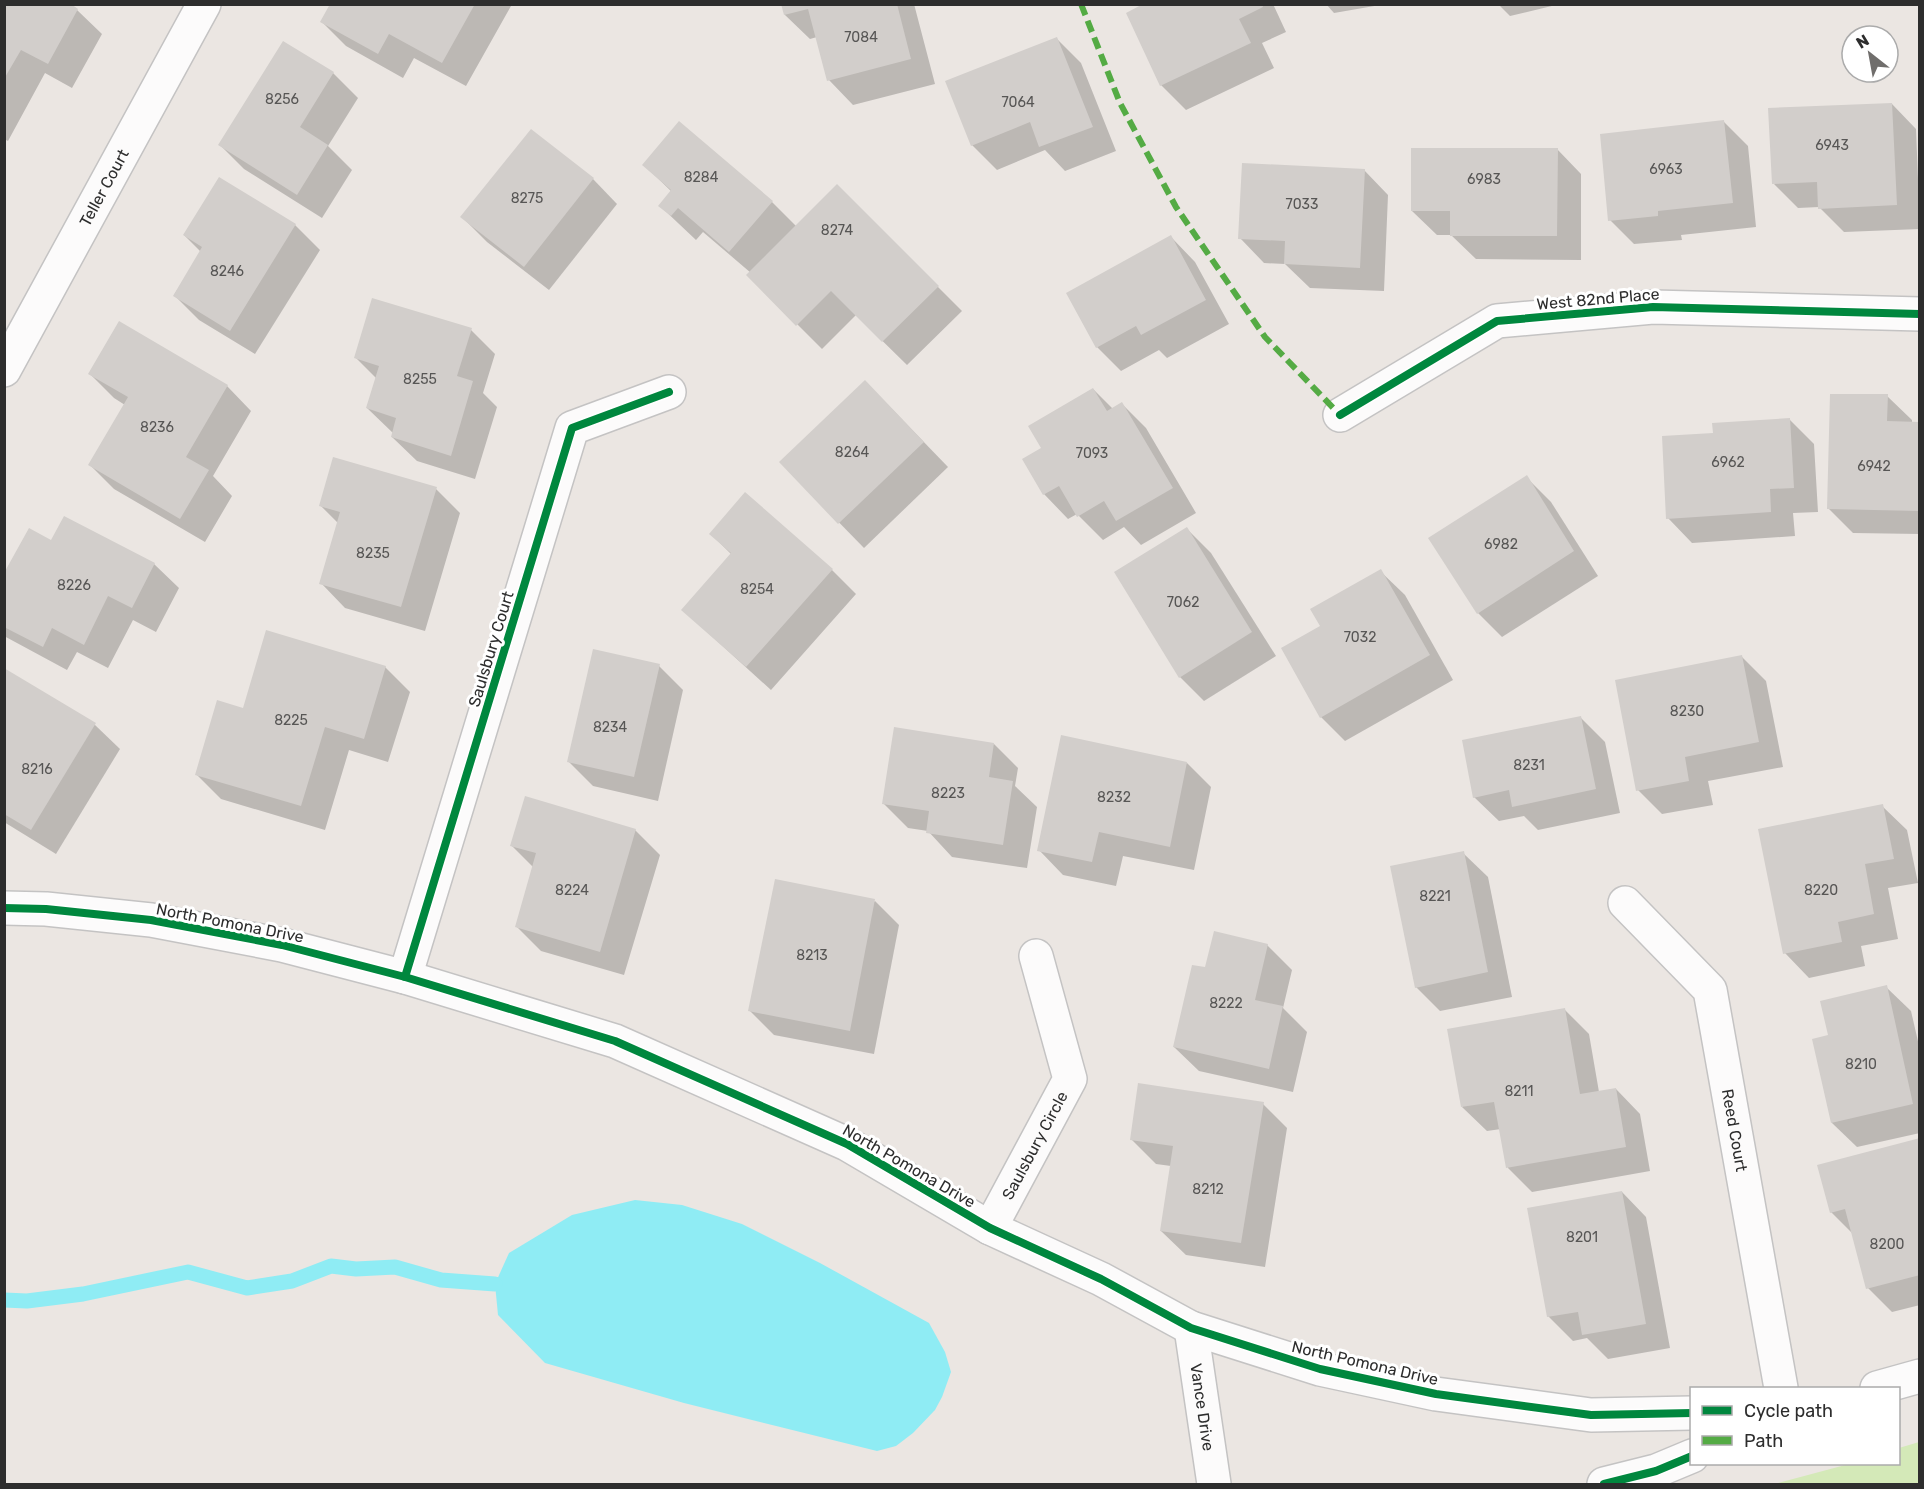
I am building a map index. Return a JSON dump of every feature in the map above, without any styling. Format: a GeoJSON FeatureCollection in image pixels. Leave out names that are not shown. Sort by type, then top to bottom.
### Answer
{"type":"FeatureCollection","features":[{"type":"Feature","properties":{"kind":"street","name":"Teller Court"},"geometry":{"type":"LineString","coordinates":[[4,370],[204,4]]}},
{"type":"Feature","properties":{"kind":"street","name":"West 82nd Place"},"geometry":{"type":"LineString","coordinates":[[1340,415],[1497,321],[1653,307],[1920,314]]}},
{"type":"Feature","properties":{"kind":"street","name":"Saulsbury Court"},"geometry":{"type":"LineString","coordinates":[[405,977],[572,428],[669,392]]}},
{"type":"Feature","properties":{"kind":"street","name":"Reed Court"},"geometry":{"type":"LineString","coordinates":[[1625,903],[1710,990],[1781,1387]]}},
{"type":"Feature","properties":{"kind":"street","name":"North Pomona Drive"},"geometry":{"type":"LineString","coordinates":[[4,908],[46,909],[152,920],[282,945],[405,977],[615,1041],[846,1143],[990,1228],[1101,1279],[1191,1328],[1320,1369],[1436,1394],[1591,1415],[1690,1413]]}},
{"type":"Feature","properties":{"kind":"street","name":"Saulsbury Circle"},"geometry":{"type":"LineString","coordinates":[[990,1228],[1070,1079],[1036,956]]}},
{"type":"Feature","properties":{"kind":"street","name":"Vance Drive"},"geometry":{"type":"LineString","coordinates":[[1191,1328],[1214,1485]]}},
{"type":"Feature","properties":{"kind":"street"},"geometry":{"type":"LineString","coordinates":[[1884,1387],[1920,1376]]}},
{"type":"Feature","properties":{"kind":"street"},"geometry":{"type":"LineString","coordinates":[[1604,1485],[1656,1471],[1690,1457]]}},
{"type":"Feature","properties":{"kind":"green space"},"geometry":{"type":"Polygon","coordinates":[[[1919,1442],[1919,1484],[1774,1484],[1845,1465],[1900,1465],[1900,1448],[1919,1442]]]}},
{"type":"Feature","properties":{"kind":"water"},"geometry":{"type":"Polygon","coordinates":[[[635,1200],[682,1205],[742,1224],[820,1263],[929,1323],[945,1352],[951,1372],[935,1410],[913,1433],[896,1446],[877,1451],[684,1403],[545,1363],[498,1315],[495,1284],[509,1253],[572,1215],[635,1200]]]}},
{"type":"Feature","properties":{"kind":"building"},"geometry":{"type":"Polygon","coordinates":[[[4,4],[71,4],[78,9],[48,64],[21,50],[4,79],[4,4]]]}},
{"type":"Feature","properties":{"kind":"building"},"geometry":{"type":"Polygon","coordinates":[[[330,4],[475,4],[442,63],[389,34],[378,54],[320,22],[330,4]]]}},
{"type":"Feature","properties":{"kind":"building"},"geometry":{"type":"Polygon","coordinates":[[[781,4],[897,4],[911,59],[827,81],[808,9],[784,15],[781,4]]]}},
{"type":"Feature","properties":{"kind":"building"},"geometry":{"type":"Polygon","coordinates":[[[1143,4],[1262,4],[1263,7],[1239,19],[1251,43],[1160,86],[1126,13],[1143,4]]]}},
{"type":"Feature","properties":{"kind":"building"},"geometry":{"type":"Polygon","coordinates":[[[1057,37],[1093,127],[1039,147],[1030,122],[971,146],[945,81],[1057,37]]]}},
{"type":"Feature","properties":{"kind":"building"},"geometry":{"type":"Polygon","coordinates":[[[283,41],[334,72],[300,127],[328,145],[297,195],[218,145],[283,41]]]}},
{"type":"Feature","properties":{"kind":"building"},"geometry":{"type":"Polygon","coordinates":[[[1892,103],[1897,205],[1818,209],[1817,182],[1772,184],[1768,108],[1892,103]]]}},
{"type":"Feature","properties":{"kind":"building"},"geometry":{"type":"Polygon","coordinates":[[[1724,120],[1733,203],[1658,211],[1658,216],[1608,221],[1600,134],[1724,120]]]}},
{"type":"Feature","properties":{"kind":"building"},"geometry":{"type":"Polygon","coordinates":[[[679,121],[773,201],[729,252],[678,208],[671,216],[658,206],[671,190],[642,165],[679,121]]]}},
{"type":"Feature","properties":{"kind":"building"},"geometry":{"type":"Polygon","coordinates":[[[531,129],[594,178],[524,267],[460,217],[531,129]]]}},
{"type":"Feature","properties":{"kind":"building"},"geometry":{"type":"Polygon","coordinates":[[[1411,148],[1558,148],[1557,236],[1450,236],[1450,211],[1411,211],[1411,148]]]}},
{"type":"Feature","properties":{"kind":"building"},"geometry":{"type":"Polygon","coordinates":[[[1242,163],[1365,169],[1360,268],[1284,264],[1285,241],[1238,239],[1242,163]]]}},
{"type":"Feature","properties":{"kind":"building"},"geometry":{"type":"Polygon","coordinates":[[[219,177],[296,224],[230,331],[173,296],[202,247],[183,235],[219,177]]]}},
{"type":"Feature","properties":{"kind":"building"},"geometry":{"type":"Polygon","coordinates":[[[837,184],[939,286],[882,342],[831,291],[796,326],[746,275],[837,184]]]}},
{"type":"Feature","properties":{"kind":"building"},"geometry":{"type":"Polygon","coordinates":[[[1171,235],[1206,300],[1141,335],[1136,326],[1096,348],[1066,293],[1171,235]]]}},
{"type":"Feature","properties":{"kind":"building"},"geometry":{"type":"Polygon","coordinates":[[[372,298],[472,328],[457,376],[473,381],[451,456],[391,437],[396,418],[366,408],[379,366],[354,358],[372,298]]]}},
{"type":"Feature","properties":{"kind":"building"},"geometry":{"type":"Polygon","coordinates":[[[119,321],[228,385],[186,457],[209,470],[180,519],[88,465],[128,397],[88,374],[119,321]]]}},
{"type":"Feature","properties":{"kind":"building"},"geometry":{"type":"Polygon","coordinates":[[[865,380],[924,442],[838,524],[779,462],[865,380]]]}},
{"type":"Feature","properties":{"kind":"building"},"geometry":{"type":"Polygon","coordinates":[[[1093,388],[1107,411],[1122,402],[1173,488],[1116,521],[1104,501],[1077,517],[1059,486],[1043,495],[1022,459],[1041,448],[1028,426],[1093,388]]]}},
{"type":"Feature","properties":{"kind":"building"},"geometry":{"type":"Polygon","coordinates":[[[1830,394],[1888,394],[1887,421],[1920,422],[1920,511],[1827,509],[1830,394]]]}},
{"type":"Feature","properties":{"kind":"building"},"geometry":{"type":"Polygon","coordinates":[[[1790,418],[1794,488],[1770,489],[1771,512],[1666,519],[1662,436],[1713,433],[1712,423],[1790,418]]]}},
{"type":"Feature","properties":{"kind":"building"},"geometry":{"type":"Polygon","coordinates":[[[333,457],[437,487],[401,607],[319,584],[340,512],[319,506],[333,457]]]}},
{"type":"Feature","properties":{"kind":"building"},"geometry":{"type":"Polygon","coordinates":[[[1527,475],[1574,551],[1477,614],[1428,538],[1527,475]]]}},
{"type":"Feature","properties":{"kind":"building"},"geometry":{"type":"Polygon","coordinates":[[[745,492],[833,569],[746,667],[681,610],[731,553],[709,534],[745,492]]]}},
{"type":"Feature","properties":{"kind":"building"},"geometry":{"type":"Polygon","coordinates":[[[64,516],[155,563],[132,608],[108,596],[84,645],[52,628],[43,647],[4,627],[4,573],[29,528],[51,540],[64,516]]]}},
{"type":"Feature","properties":{"kind":"building"},"geometry":{"type":"Polygon","coordinates":[[[1187,527],[1252,632],[1179,678],[1114,572],[1187,527]]]}},
{"type":"Feature","properties":{"kind":"building"},"geometry":{"type":"Polygon","coordinates":[[[1381,569],[1430,655],[1320,718],[1281,648],[1320,626],[1310,609],[1381,569]]]}},
{"type":"Feature","properties":{"kind":"building"},"geometry":{"type":"Polygon","coordinates":[[[266,630],[386,666],[364,739],[325,727],[301,806],[195,775],[217,700],[243,708],[266,630]]]}},
{"type":"Feature","properties":{"kind":"building"},"geometry":{"type":"Polygon","coordinates":[[[593,649],[660,664],[634,777],[567,762],[593,649]]]}},
{"type":"Feature","properties":{"kind":"building"},"geometry":{"type":"Polygon","coordinates":[[[1742,655],[1759,742],[1685,757],[1689,781],[1636,791],[1615,680],[1742,655]]]}},
{"type":"Feature","properties":{"kind":"building"},"geometry":{"type":"Polygon","coordinates":[[[4,668],[96,723],[31,830],[4,814],[4,668]]]}},
{"type":"Feature","properties":{"kind":"building"},"geometry":{"type":"Polygon","coordinates":[[[1581,716],[1596,789],[1512,807],[1509,790],[1473,798],[1462,740],[1581,716]]]}},
{"type":"Feature","properties":{"kind":"building"},"geometry":{"type":"Polygon","coordinates":[[[894,727],[994,743],[989,777],[1013,781],[1003,845],[926,833],[929,811],[882,804],[894,727]]]}},
{"type":"Feature","properties":{"kind":"building"},"geometry":{"type":"Polygon","coordinates":[[[1061,735],[1187,762],[1170,847],[1099,832],[1092,862],[1037,851],[1061,735]]]}},
{"type":"Feature","properties":{"kind":"building"},"geometry":{"type":"Polygon","coordinates":[[[525,796],[636,829],[600,952],[515,927],[536,853],[510,846],[525,796]]]}},
{"type":"Feature","properties":{"kind":"building"},"geometry":{"type":"Polygon","coordinates":[[[1883,804],[1894,859],[1865,864],[1874,914],[1838,922],[1842,942],[1783,954],[1758,829],[1883,804]]]}},
{"type":"Feature","properties":{"kind":"building"},"geometry":{"type":"Polygon","coordinates":[[[1464,851],[1488,972],[1415,988],[1390,866],[1464,851]]]}},
{"type":"Feature","properties":{"kind":"building"},"geometry":{"type":"Polygon","coordinates":[[[775,879],[875,899],[850,1031],[748,1011],[775,879]]]}},
{"type":"Feature","properties":{"kind":"building"},"geometry":{"type":"Polygon","coordinates":[[[1214,931],[1268,944],[1255,1000],[1283,1006],[1269,1069],[1173,1047],[1192,965],[1205,967],[1214,931]]]}},
{"type":"Feature","properties":{"kind":"building"},"geometry":{"type":"Polygon","coordinates":[[[1887,985],[1913,1104],[1831,1123],[1812,1039],[1828,1035],[1820,1001],[1887,985]]]}},
{"type":"Feature","properties":{"kind":"building"},"geometry":{"type":"Polygon","coordinates":[[[1565,1008],[1580,1094],[1616,1088],[1626,1147],[1506,1168],[1494,1102],[1461,1107],[1447,1029],[1565,1008]]]}},
{"type":"Feature","properties":{"kind":"building"},"geometry":{"type":"Polygon","coordinates":[[[1138,1083],[1264,1102],[1241,1243],[1160,1231],[1173,1146],[1130,1140],[1138,1083]]]}},
{"type":"Feature","properties":{"kind":"building"},"geometry":{"type":"Polygon","coordinates":[[[1920,1138],[1920,1275],[1866,1289],[1845,1209],[1830,1213],[1817,1165],[1920,1138]]]}},
{"type":"Feature","properties":{"kind":"building"},"geometry":{"type":"Polygon","coordinates":[[[1622,1191],[1646,1324],[1582,1335],[1578,1312],[1547,1317],[1527,1208],[1622,1191]]]}},
{"type":"Feature","properties":{"kind":"waterway"},"geometry":{"type":"LineString","coordinates":[[4,1300],[27,1301],[83,1294],[188,1272],[247,1288],[292,1281],[331,1266],[356,1269],[395,1267],[441,1280],[495,1284]]}},
{"type":"Feature","properties":{"kind":"marked path"},"geometry":{"type":"LineString","coordinates":[[1081,4],[1120,103],[1176,207],[1265,337],[1340,415]]}},
{"type":"Feature","properties":{"kind":"cycle path"},"geometry":{"type":"LineString","coordinates":[[1340,415],[1497,321],[1653,307],[1920,314]]}},
{"type":"Feature","properties":{"kind":"cycle path"},"geometry":{"type":"LineString","coordinates":[[405,977],[572,428],[669,392]]}},
{"type":"Feature","properties":{"kind":"cycle path"},"geometry":{"type":"LineString","coordinates":[[4,908],[46,909],[151,920],[282,945],[405,977],[615,1041],[847,1144],[990,1228],[1101,1279],[1191,1328],[1320,1369],[1436,1394],[1591,1415],[1690,1413]]}},
{"type":"Feature","properties":{"kind":"cycle path"},"geometry":{"type":"LineString","coordinates":[[1604,1484],[1656,1471],[1690,1457]]}}]}
